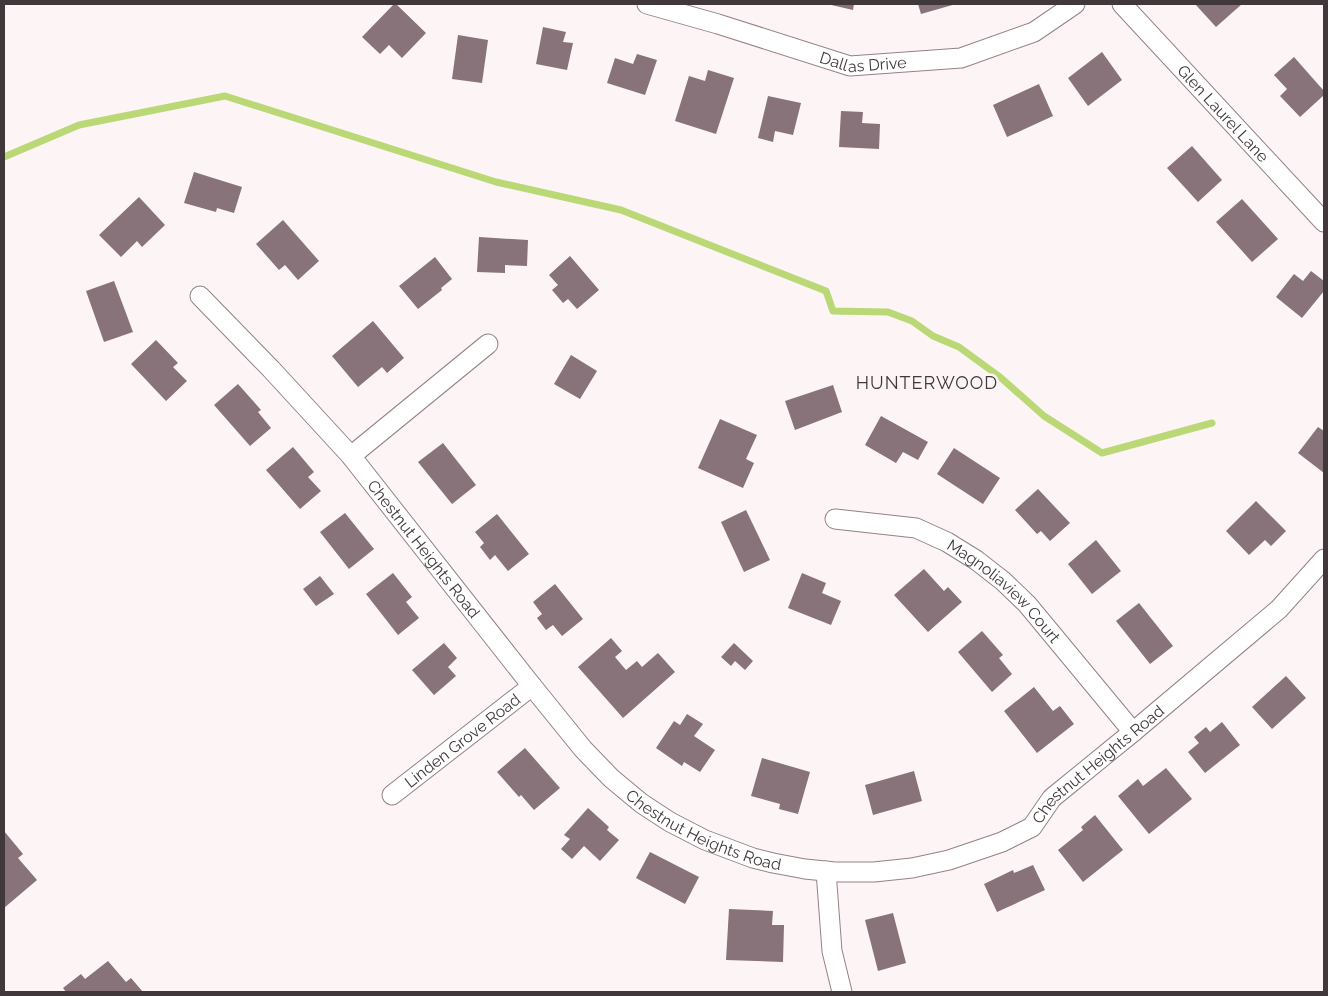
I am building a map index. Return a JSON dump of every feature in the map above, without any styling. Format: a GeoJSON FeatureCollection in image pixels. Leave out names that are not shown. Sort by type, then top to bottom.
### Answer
{"type":"FeatureCollection","features":[{"type":"Feature","properties":{"kind":"street","name":"Dallas Drive"},"geometry":{"type":"LineString","coordinates":[[649,4],[850,66],[961,58],[1034,32],[1075,4]]}},
{"type":"Feature","properties":{"kind":"street","name":"Glen Laurel Lane"},"geometry":{"type":"LineString","coordinates":[[1122,4],[1324,222]]}},
{"type":"Feature","properties":{"kind":"street","name":"Chestnut Heights Road"},"geometry":{"type":"LineString","coordinates":[[200,296],[271,369],[351,456],[532,686],[583,749],[611,778],[642,803],[670,822],[705,840],[753,858],[797,868],[835,872],[874,872],[912,868],[949,860],[1002,842],[1032,827],[1052,798],[1278,609],[1324,559]]}},
{"type":"Feature","properties":{"kind":"street"},"geometry":{"type":"LineString","coordinates":[[351,456],[488,344]]}},
{"type":"Feature","properties":{"kind":"street","name":"Magnoliaview Court"},"geometry":{"type":"LineString","coordinates":[[835,519],[916,528],[947,542],[976,560],[1003,580],[1027,604],[1133,732]]}},
{"type":"Feature","properties":{"kind":"street","name":"Linden Grove Road"},"geometry":{"type":"LineString","coordinates":[[392,795],[532,686]]}},
{"type":"Feature","properties":{"kind":"street"},"geometry":{"type":"LineString","coordinates":[[826,871],[832,951],[842,992]]}},
{"type":"Feature","properties":{"kind":"building"},"geometry":{"type":"Polygon","coordinates":[[[394,4],[426,33],[402,58],[389,45],[380,54],[362,37],[394,4]]]}},
{"type":"Feature","properties":{"kind":"building"},"geometry":{"type":"Polygon","coordinates":[[[827,4],[854,4],[853,10],[827,4]]]}},
{"type":"Feature","properties":{"kind":"building"},"geometry":{"type":"Polygon","coordinates":[[[918,4],[956,4],[921,14],[918,4]]]}},
{"type":"Feature","properties":{"kind":"building"},"geometry":{"type":"Polygon","coordinates":[[[1195,4],[1242,4],[1216,27],[1195,4]]]}},
{"type":"Feature","properties":{"kind":"building"},"geometry":{"type":"Polygon","coordinates":[[[543,27],[566,32],[563,42],[573,43],[567,70],[536,64],[543,27]]]}},
{"type":"Feature","properties":{"kind":"building"},"geometry":{"type":"Polygon","coordinates":[[[458,35],[488,40],[482,83],[452,79],[458,35]]]}},
{"type":"Feature","properties":{"kind":"building"},"geometry":{"type":"Polygon","coordinates":[[[1102,52],[1122,80],[1088,106],[1068,78],[1102,52]]]}},
{"type":"Feature","properties":{"kind":"building"},"geometry":{"type":"Polygon","coordinates":[[[637,54],[657,60],[645,95],[607,83],[615,58],[633,64],[637,54]]]}},
{"type":"Feature","properties":{"kind":"building"},"geometry":{"type":"Polygon","coordinates":[[[1294,57],[1324,91],[1324,95],[1300,117],[1280,96],[1287,89],[1274,75],[1294,57]]]}},
{"type":"Feature","properties":{"kind":"building"},"geometry":{"type":"Polygon","coordinates":[[[708,70],[734,78],[716,134],[675,121],[689,76],[705,81],[708,70]]]}},
{"type":"Feature","properties":{"kind":"building"},"geometry":{"type":"Polygon","coordinates":[[[1039,84],[1053,116],[1007,137],[993,105],[1039,84]]]}},
{"type":"Feature","properties":{"kind":"building"},"geometry":{"type":"Polygon","coordinates":[[[768,96],[801,103],[793,135],[775,131],[773,142],[758,138],[768,96]]]}},
{"type":"Feature","properties":{"kind":"building"},"geometry":{"type":"Polygon","coordinates":[[[841,111],[863,112],[862,123],[880,124],[879,149],[839,147],[841,111]]]}},
{"type":"Feature","properties":{"kind":"building"},"geometry":{"type":"Polygon","coordinates":[[[1192,146],[1222,180],[1198,202],[1167,168],[1192,146]]]}},
{"type":"Feature","properties":{"kind":"building"},"geometry":{"type":"Polygon","coordinates":[[[194,172],[242,187],[234,213],[217,208],[216,212],[184,203],[194,172]]]}},
{"type":"Feature","properties":{"kind":"building"},"geometry":{"type":"Polygon","coordinates":[[[139,197],[165,225],[142,247],[137,241],[121,257],[99,235],[139,197]]]}},
{"type":"Feature","properties":{"kind":"building"},"geometry":{"type":"Polygon","coordinates":[[[1242,199],[1278,239],[1252,262],[1216,222],[1242,199]]]}},
{"type":"Feature","properties":{"kind":"building"},"geometry":{"type":"Polygon","coordinates":[[[283,220],[319,261],[298,280],[285,265],[279,270],[256,244],[283,220]]]}},
{"type":"Feature","properties":{"kind":"building"},"geometry":{"type":"Polygon","coordinates":[[[479,237],[528,240],[527,266],[505,265],[505,273],[477,272],[479,237]]]}},
{"type":"Feature","properties":{"kind":"building"},"geometry":{"type":"Polygon","coordinates":[[[570,256],[599,290],[577,309],[568,299],[563,303],[552,290],[558,285],[549,275],[570,256]]]}},
{"type":"Feature","properties":{"kind":"building"},"geometry":{"type":"Polygon","coordinates":[[[435,257],[452,279],[441,288],[442,290],[418,309],[399,286],[435,257]]]}},
{"type":"Feature","properties":{"kind":"building"},"geometry":{"type":"Polygon","coordinates":[[[1311,271],[1324,281],[1324,291],[1302,318],[1276,297],[1294,274],[1303,281],[1311,271]]]}},
{"type":"Feature","properties":{"kind":"building"},"geometry":{"type":"Polygon","coordinates":[[[114,281],[133,332],[104,342],[86,291],[114,281]]]}},
{"type":"Feature","properties":{"kind":"building"},"geometry":{"type":"Polygon","coordinates":[[[373,321],[404,358],[387,373],[382,367],[358,387],[332,356],[373,321]]]}},
{"type":"Feature","properties":{"kind":"building"},"geometry":{"type":"Polygon","coordinates":[[[156,340],[178,363],[173,367],[187,381],[166,401],[131,364],[156,340]]]}},
{"type":"Feature","properties":{"kind":"building"},"geometry":{"type":"Polygon","coordinates":[[[571,355],[597,371],[580,399],[554,384],[571,355]]]}},
{"type":"Feature","properties":{"kind":"building"},"geometry":{"type":"Polygon","coordinates":[[[238,384],[261,410],[258,412],[271,428],[250,446],[214,405],[238,384]]]}},
{"type":"Feature","properties":{"kind":"building"},"geometry":{"type":"Polygon","coordinates":[[[833,385],[842,412],[795,430],[785,401],[833,385]]]}},
{"type":"Feature","properties":{"kind":"building"},"geometry":{"type":"Polygon","coordinates":[[[881,416],[928,442],[918,460],[903,452],[896,463],[865,445],[881,416]]]}},
{"type":"Feature","properties":{"kind":"building"},"geometry":{"type":"Polygon","coordinates":[[[720,419],[757,435],[746,459],[754,463],[743,488],[698,468],[720,419]]]}},
{"type":"Feature","properties":{"kind":"building"},"geometry":{"type":"Polygon","coordinates":[[[1318,427],[1324,431],[1324,473],[1298,453],[1318,427]]]}},
{"type":"Feature","properties":{"kind":"building"},"geometry":{"type":"Polygon","coordinates":[[[443,443],[476,485],[452,504],[418,462],[443,443]]]}},
{"type":"Feature","properties":{"kind":"building"},"geometry":{"type":"Polygon","coordinates":[[[293,447],[314,472],[308,477],[321,491],[300,509],[266,470],[293,447]]]}},
{"type":"Feature","properties":{"kind":"building"},"geometry":{"type":"Polygon","coordinates":[[[954,448],[1000,478],[983,504],[937,474],[954,448]]]}},
{"type":"Feature","properties":{"kind":"building"},"geometry":{"type":"Polygon","coordinates":[[[1038,489],[1070,523],[1050,541],[1041,531],[1037,534],[1015,510],[1038,489]]]}},
{"type":"Feature","properties":{"kind":"building"},"geometry":{"type":"Polygon","coordinates":[[[1256,501],[1286,531],[1271,546],[1265,540],[1249,555],[1226,531],[1256,501]]]}},
{"type":"Feature","properties":{"kind":"building"},"geometry":{"type":"Polygon","coordinates":[[[746,510],[770,560],[744,572],[721,522],[746,510]]]}},
{"type":"Feature","properties":{"kind":"building"},"geometry":{"type":"Polygon","coordinates":[[[345,513],[374,549],[349,569],[320,532],[345,513]]]}},
{"type":"Feature","properties":{"kind":"building"},"geometry":{"type":"Polygon","coordinates":[[[497,514],[529,554],[508,571],[495,555],[490,560],[480,547],[484,543],[475,532],[497,514]]]}},
{"type":"Feature","properties":{"kind":"building"},"geometry":{"type":"Polygon","coordinates":[[[1096,540],[1121,571],[1092,594],[1068,564],[1096,540]]]}},
{"type":"Feature","properties":{"kind":"building"},"geometry":{"type":"Polygon","coordinates":[[[924,569],[944,591],[948,587],[962,602],[928,632],[894,595],[924,569]]]}},
{"type":"Feature","properties":{"kind":"building"},"geometry":{"type":"Polygon","coordinates":[[[393,573],[412,597],[406,602],[419,618],[398,635],[366,594],[393,573]]]}},
{"type":"Feature","properties":{"kind":"building"},"geometry":{"type":"Polygon","coordinates":[[[802,573],[826,583],[822,593],[841,601],[831,625],[788,608],[802,573]]]}},
{"type":"Feature","properties":{"kind":"building"},"geometry":{"type":"Polygon","coordinates":[[[320,576],[334,594],[316,606],[303,589],[320,576]]]}},
{"type":"Feature","properties":{"kind":"building"},"geometry":{"type":"Polygon","coordinates":[[[555,584],[583,619],[562,636],[553,625],[546,630],[537,618],[542,614],[533,602],[555,584]]]}},
{"type":"Feature","properties":{"kind":"building"},"geometry":{"type":"Polygon","coordinates":[[[1139,603],[1173,646],[1150,664],[1116,621],[1139,603]]]}},
{"type":"Feature","properties":{"kind":"building"},"geometry":{"type":"Polygon","coordinates":[[[982,631],[1003,655],[999,658],[1012,674],[992,692],[958,652],[982,631]]]}},
{"type":"Feature","properties":{"kind":"building"},"geometry":{"type":"Polygon","coordinates":[[[611,638],[622,651],[615,657],[626,670],[637,661],[642,667],[658,653],[675,672],[623,718],[578,667],[611,638]]]}},
{"type":"Feature","properties":{"kind":"building"},"geometry":{"type":"Polygon","coordinates":[[[444,643],[457,658],[448,667],[456,676],[434,695],[412,670],[444,643]]]}},
{"type":"Feature","properties":{"kind":"building"},"geometry":{"type":"Polygon","coordinates":[[[734,643],[753,661],[745,670],[735,661],[731,666],[721,657],[734,643]]]}},
{"type":"Feature","properties":{"kind":"building"},"geometry":{"type":"Polygon","coordinates":[[[1286,676],[1306,698],[1272,729],[1252,707],[1286,676]]]}},
{"type":"Feature","properties":{"kind":"building"},"geometry":{"type":"Polygon","coordinates":[[[1034,687],[1053,711],[1060,706],[1074,724],[1037,753],[1004,711],[1034,687]]]}},
{"type":"Feature","properties":{"kind":"building"},"geometry":{"type":"Polygon","coordinates":[[[687,714],[703,724],[694,736],[715,750],[700,772],[684,762],[682,766],[656,748],[674,721],[680,725],[687,714]]]}},
{"type":"Feature","properties":{"kind":"building"},"geometry":{"type":"Polygon","coordinates":[[[1222,722],[1240,745],[1205,773],[1188,752],[1199,743],[1194,737],[1206,727],[1210,732],[1222,722]]]}},
{"type":"Feature","properties":{"kind":"building"},"geometry":{"type":"Polygon","coordinates":[[[525,748],[560,788],[534,810],[521,795],[519,797],[497,772],[525,748]]]}},
{"type":"Feature","properties":{"kind":"building"},"geometry":{"type":"Polygon","coordinates":[[[762,758],[810,772],[798,814],[779,809],[780,804],[751,796],[762,758]]]}},
{"type":"Feature","properties":{"kind":"building"},"geometry":{"type":"Polygon","coordinates":[[[1166,768],[1192,799],[1149,834],[1118,796],[1138,779],[1143,786],[1166,768]]]}},
{"type":"Feature","properties":{"kind":"building"},"geometry":{"type":"Polygon","coordinates":[[[914,771],[922,801],[873,815],[865,785],[914,771]]]}},
{"type":"Feature","properties":{"kind":"building"},"geometry":{"type":"Polygon","coordinates":[[[588,808],[609,827],[607,830],[619,840],[600,861],[584,846],[572,859],[561,849],[570,839],[564,835],[588,808]]]}},
{"type":"Feature","properties":{"kind":"building"},"geometry":{"type":"Polygon","coordinates":[[[1095,815],[1123,850],[1083,882],[1058,850],[1083,830],[1081,827],[1095,815]]]}},
{"type":"Feature","properties":{"kind":"building"},"geometry":{"type":"Polygon","coordinates":[[[4,831],[23,854],[18,858],[37,880],[4,908],[4,831]]]}},
{"type":"Feature","properties":{"kind":"building"},"geometry":{"type":"Polygon","coordinates":[[[650,852],[699,877],[685,904],[636,878],[650,852]]]}},
{"type":"Feature","properties":{"kind":"building"},"geometry":{"type":"Polygon","coordinates":[[[1033,865],[1045,890],[997,912],[984,884],[1013,870],[1014,873],[1033,865]]]}},
{"type":"Feature","properties":{"kind":"building"},"geometry":{"type":"Polygon","coordinates":[[[729,909],[773,911],[772,925],[784,925],[783,962],[726,960],[729,909]]]}},
{"type":"Feature","properties":{"kind":"building"},"geometry":{"type":"Polygon","coordinates":[[[893,913],[906,963],[878,971],[865,920],[893,913]]]}},
{"type":"Feature","properties":{"kind":"building"},"geometry":{"type":"Polygon","coordinates":[[[108,961],[126,982],[131,978],[143,992],[66,992],[63,988],[81,974],[85,979],[108,961]]]}},
{"type":"Feature","properties":{"kind":"waterway"},"geometry":{"type":"LineString","coordinates":[[4,157],[79,125],[225,96],[496,182],[621,210],[826,291],[833,311],[888,312],[912,321],[933,336],[959,347],[1000,377],[1044,416],[1102,453],[1212,423]]}},
{"type":"Feature","properties":{"kind":"district","name":"HUNTERWOOD"},"geometry":{"type":"Point","coordinates":[927,382]}}]}
